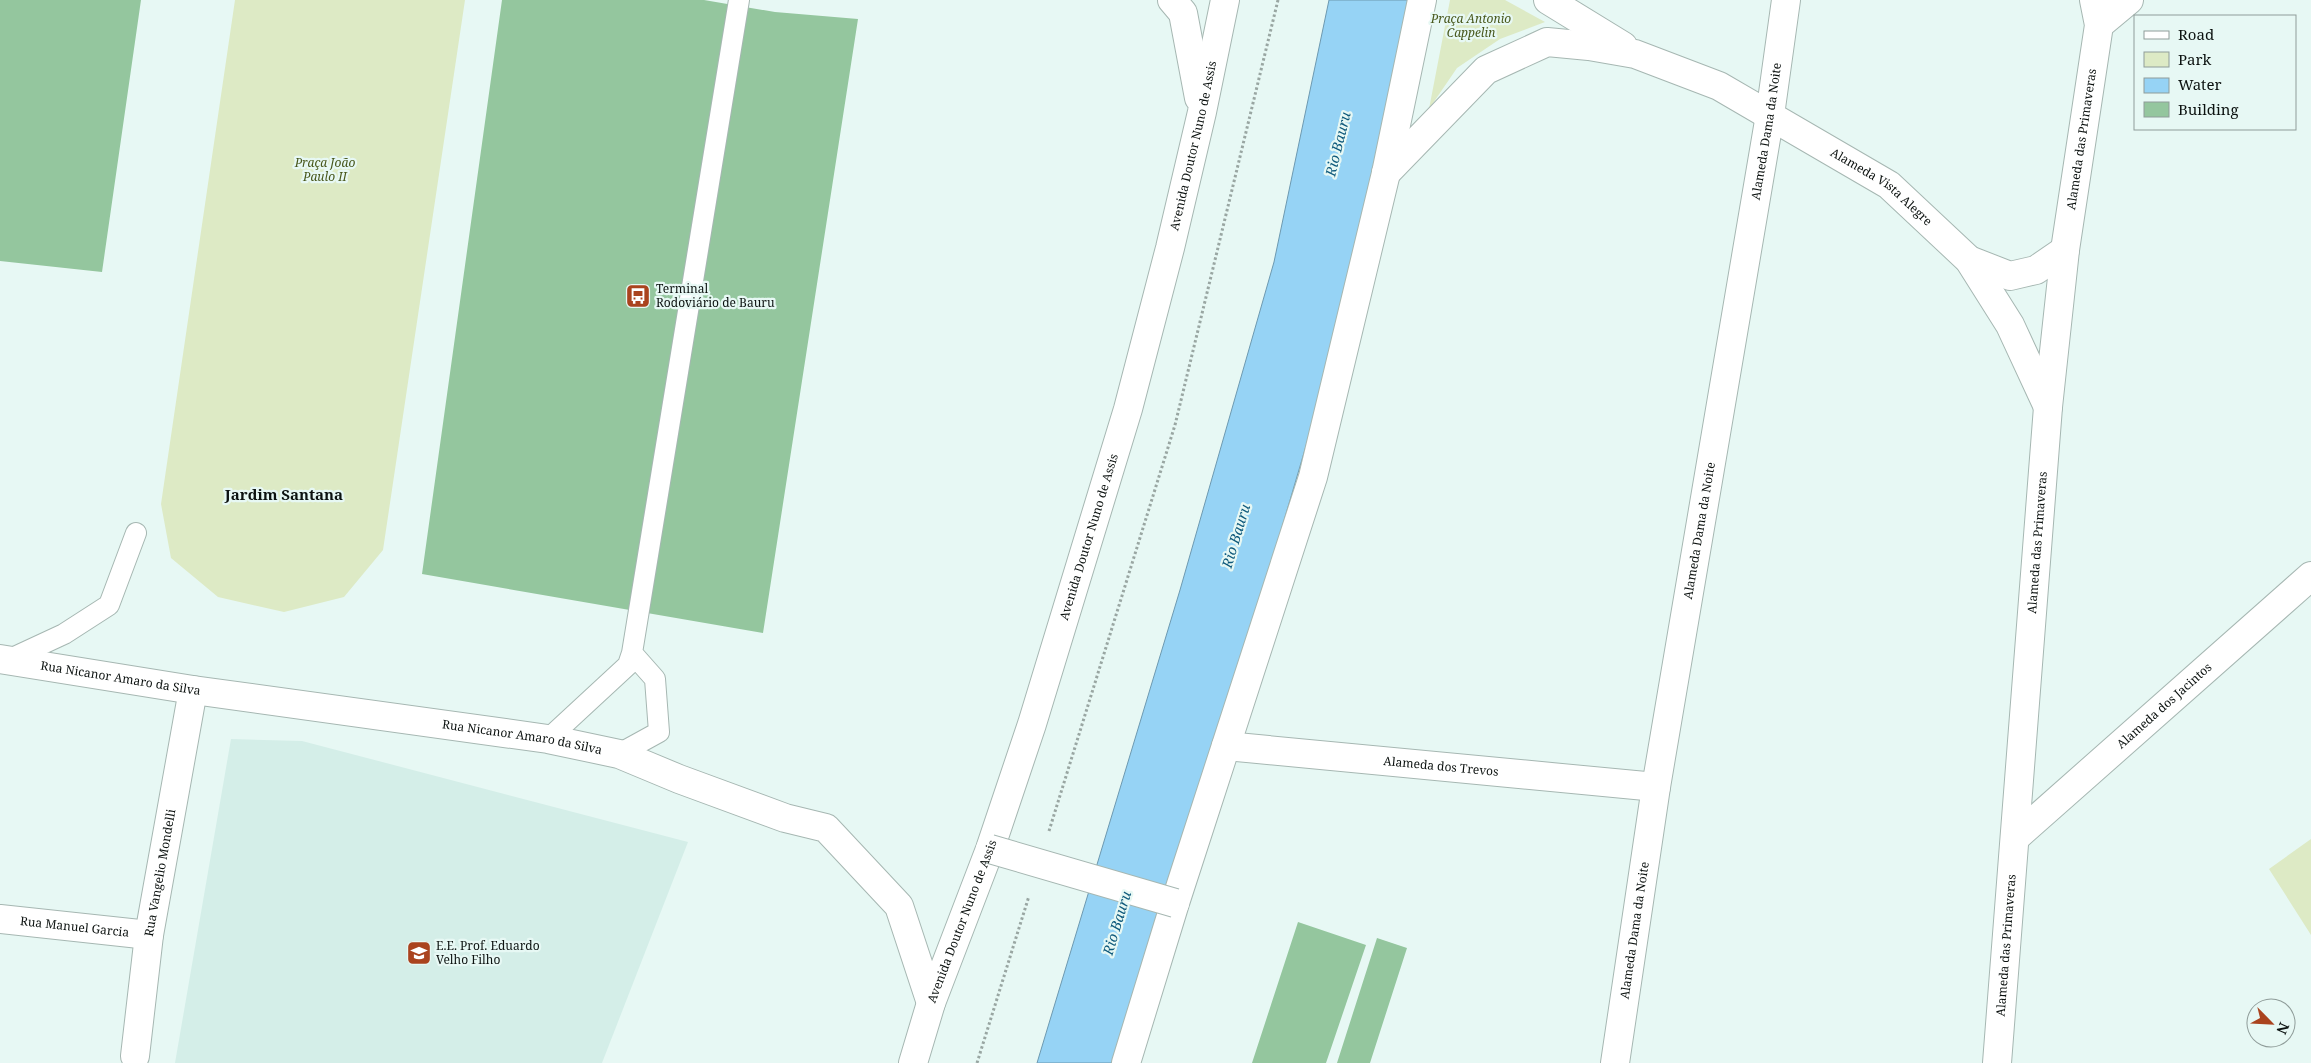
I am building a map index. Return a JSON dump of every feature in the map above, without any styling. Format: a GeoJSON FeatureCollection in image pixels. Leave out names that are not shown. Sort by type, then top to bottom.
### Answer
{"type":"FeatureCollection","features":[{"type":"Feature","properties":{"kind":"street"},"geometry":{"type":"LineString","coordinates":[[1172,0],[1183,13],[1202,112]]}},
{"type":"Feature","properties":{"kind":"street","name":"Avenida Doutor Nuno de Assis"},"geometry":{"type":"LineString","coordinates":[[913,1063],[931,1003],[990,849],[1035,715],[1128,409],[1170,248],[1202,112],[1225,0]]}},
{"type":"Feature","properties":{"kind":"street"},"geometry":{"type":"LineString","coordinates":[[1126,1063],[1175,903],[1313,477],[1386,173],[1422,0]]}},
{"type":"Feature","properties":{"kind":"street"},"geometry":{"type":"LineString","coordinates":[[1548,0],[1635,54]]}},
{"type":"Feature","properties":{"kind":"street","name":"Alameda Dama da Noite"},"geometry":{"type":"LineString","coordinates":[[1615,1063],[1656,787],[1770,115],[1786,0]]}},
{"type":"Feature","properties":{"kind":"street","name":"Alameda das Primaveras"},"geometry":{"type":"LineString","coordinates":[[1998,1063],[2048,407],[2065,250],[2096,12],[2129,0]]}},
{"type":"Feature","properties":{"kind":"street"},"geometry":{"type":"LineString","coordinates":[[1386,173],[1486,70],[1547,42],[1589,46],[1635,54]]}},
{"type":"Feature","properties":{"kind":"street","name":"Alameda Vista Alegre"},"geometry":{"type":"LineString","coordinates":[[1635,54],[1720,86],[1889,185],[1969,260],[2010,325],[2048,407]]}},
{"type":"Feature","properties":{"kind":"street"},"geometry":{"type":"LineString","coordinates":[[1969,260],[2010,276],[2036,270],[2065,250]]}},
{"type":"Feature","properties":{"kind":"street","name":"Alameda dos Jacintos"},"geometry":{"type":"LineString","coordinates":[[2016,837],[2311,576]]}},
{"type":"Feature","properties":{"kind":"street","name":"Rua Nicanor Amaro da Silva"},"geometry":{"type":"LineString","coordinates":[[4,659],[193,690],[548,739],[619,754],[785,818],[826,828],[899,906],[931,1003]]}},
{"type":"Feature","properties":{"kind":"street","name":"Rua Vangelio Mondelli"},"geometry":{"type":"LineString","coordinates":[[135,1056],[149,935],[193,690]]}},
{"type":"Feature","properties":{"kind":"street","name":"Alameda dos Trevos"},"geometry":{"type":"LineString","coordinates":[[1226,746],[1656,787]]}},
{"type":"Feature","properties":{"kind":"street"},"geometry":{"type":"LineString","coordinates":[[990,849],[1175,903]]}},
{"type":"Feature","properties":{"kind":"street","name":"Rua Manuel Garcia"},"geometry":{"type":"LineString","coordinates":[[0,919],[149,935]]}},
{"type":"Feature","properties":{"kind":"lane"},"geometry":{"type":"LineString","coordinates":[[548,739],[628,665],[632,652],[739,0]]}},
{"type":"Feature","properties":{"kind":"lane"},"geometry":{"type":"LineString","coordinates":[[4,659],[64,634],[109,605],[136,533]]}},
{"type":"Feature","properties":{"kind":"lane"},"geometry":{"type":"LineString","coordinates":[[619,754],[659,732],[655,679],[632,652]]}},
{"type":"Feature","properties":{"kind":"path"},"geometry":{"type":"LineString","coordinates":[[1048,834],[1175,425],[1278,0]]}},
{"type":"Feature","properties":{"kind":"path"},"geometry":{"type":"LineString","coordinates":[[978,1063],[1031,892]]}},
{"type":"Feature","properties":{"kind":"shaded area","name":"E.E. Prof. Eduardo Velho Filho"},"geometry":{"type":"Polygon","coordinates":[[[231,739],[302,741],[688,842],[602,1063],[175,1063],[231,739]]]}},
{"type":"Feature","properties":{"kind":"green space","name":"Praça João Paulo II"},"geometry":{"type":"Polygon","coordinates":[[[235,0],[465,0],[383,550],[344,597],[284,612],[218,597],[171,558],[161,504],[235,0]]]}},
{"type":"Feature","properties":{"kind":"green space","name":"Praça Antonio Cappelin"},"geometry":{"type":"Polygon","coordinates":[[[1450,0],[1505,0],[1545,22],[1500,39],[1457,68],[1429,109],[1450,0]]]}},
{"type":"Feature","properties":{"kind":"green space"},"geometry":{"type":"Polygon","coordinates":[[[2311,839],[2311,935],[2269,869],[2311,839]]]}},
{"type":"Feature","properties":{"kind":"water","name":"Rio Bauru"},"geometry":{"type":"Polygon","coordinates":[[[1329,0],[1418,0],[1347,307],[1124,1063],[1037,1063],[1180,590],[1274,262],[1329,0]]]}},
{"type":"Feature","properties":{"kind":"building"},"geometry":{"type":"Polygon","coordinates":[[[0,0],[141,0],[102,272],[0,261],[0,0]]]}},
{"type":"Feature","properties":{"kind":"building","name":"Terminal Rodoviário de Bauru"},"geometry":{"type":"Polygon","coordinates":[[[502,0],[704,0],[775,12],[858,19],[763,633],[422,574],[502,0]]]}},
{"type":"Feature","properties":{"kind":"building"},"geometry":{"type":"Polygon","coordinates":[[[1298,922],[1366,945],[1326,1063],[1252,1063],[1298,922]]]}},
{"type":"Feature","properties":{"kind":"building"},"geometry":{"type":"Polygon","coordinates":[[[1377,938],[1407,948],[1370,1063],[1337,1063],[1377,938]]]}},
{"type":"Feature","properties":{"kind":"place","name":"Terminal Rodoviário de Bauru"},"geometry":{"type":"Point","coordinates":[638,296]}},
{"type":"Feature","properties":{"kind":"place","name":"E.E. Prof. Eduardo Velho Filho"},"geometry":{"type":"Point","coordinates":[419,953]}},
{"type":"Feature","properties":{"kind":"district","name":"Jardim Santana"},"geometry":{"type":"Point","coordinates":[284,495]}}]}
